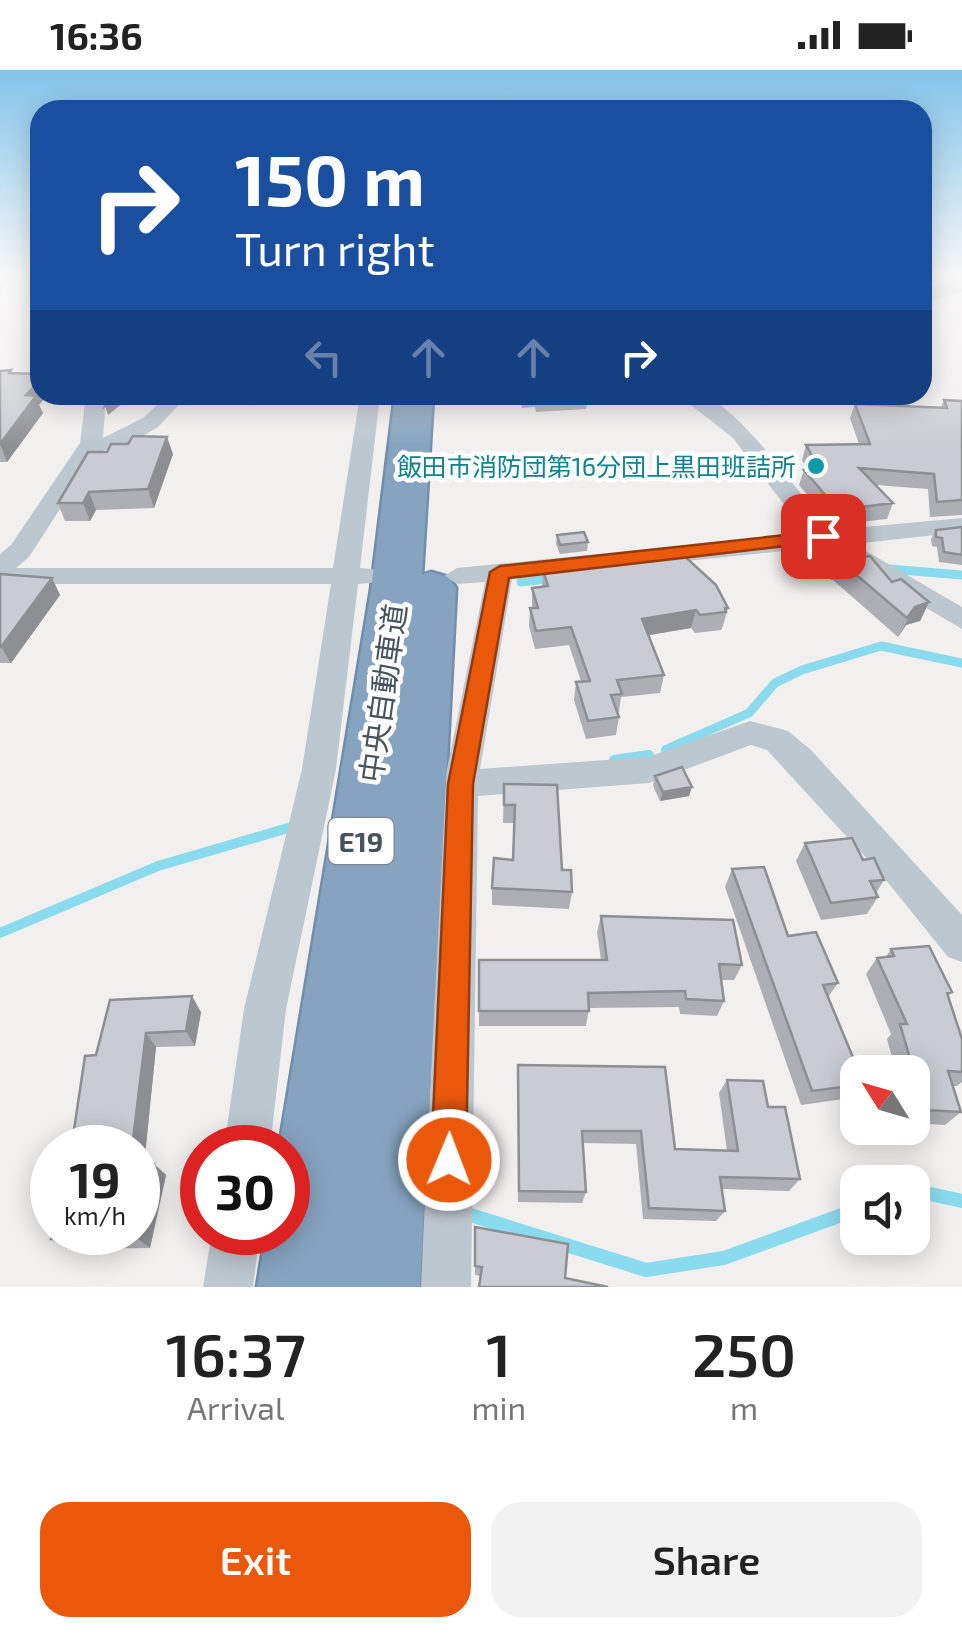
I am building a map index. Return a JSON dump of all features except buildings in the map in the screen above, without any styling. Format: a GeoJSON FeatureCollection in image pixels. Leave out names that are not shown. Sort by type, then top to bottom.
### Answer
{"type":"FeatureCollection","features":[{"type":"Feature","properties":{"kind":"highway","name":"中央自動車道"},"geometry":{"type":"LineString","coordinates":[[303,1287],[396,590],[413,405]]}},
{"type":"Feature","properties":{"kind":"highway","name":"中央自動車道"},"geometry":{"type":"LineString","coordinates":[[374,1287],[438,495],[440,405]]}},
{"type":"Feature","properties":{"kind":"street"},"geometry":{"type":"LineString","coordinates":[[0,568],[20,552],[88,448],[94,405]]}},
{"type":"Feature","properties":{"kind":"street"},"geometry":{"type":"LineString","coordinates":[[88,448],[150,423],[171,405]]}},
{"type":"Feature","properties":{"kind":"street"},"geometry":{"type":"LineString","coordinates":[[250,1125],[265,1009],[358,574],[369,405]]}},
{"type":"Feature","properties":{"kind":"street"},"geometry":{"type":"LineString","coordinates":[[702,405],[740,433],[798,510],[823,536],[936,608],[962,620]]}},
{"type":"Feature","properties":{"kind":"street"},"geometry":{"type":"LineString","coordinates":[[457,576],[823,536],[962,525]]}},
{"type":"Feature","properties":{"kind":"street"},"geometry":{"type":"LineString","coordinates":[[446,1287],[461,784],[500,572]]}},
{"type":"Feature","properties":{"kind":"street"},"geometry":{"type":"LineString","coordinates":[[0,576],[358,574]]}},
{"type":"Feature","properties":{"kind":"street"},"geometry":{"type":"LineString","coordinates":[[461,784],[649,770],[750,733],[778,740],[882,850],[962,944]]}},
{"type":"Feature","properties":{"kind":"street"},"geometry":{"type":"LineString","coordinates":[[228,1287],[233,1255]]}},
{"type":"Feature","properties":{"kind":"waterway"},"geometry":{"type":"LineString","coordinates":[[889,569],[962,575]]}},
{"type":"Feature","properties":{"kind":"waterway"},"geometry":{"type":"LineString","coordinates":[[521,582],[553,578]]}},
{"type":"Feature","properties":{"kind":"waterway"},"geometry":{"type":"LineString","coordinates":[[676,745],[749,713],[775,683],[802,670],[881,646],[962,663]]}},
{"type":"Feature","properties":{"kind":"waterway"},"geometry":{"type":"LineString","coordinates":[[666,750],[682,743]]}},
{"type":"Feature","properties":{"kind":"waterway"},"geometry":{"type":"LineString","coordinates":[[614,760],[649,755]]}},
{"type":"Feature","properties":{"kind":"waterway"},"geometry":{"type":"LineString","coordinates":[[0,933],[158,866],[288,828]]}},
{"type":"Feature","properties":{"kind":"waterway"},"geometry":{"type":"LineString","coordinates":[[930,1194],[962,1201]]}},
{"type":"Feature","properties":{"kind":"waterway"},"geometry":{"type":"LineString","coordinates":[[467,1214],[646,1270],[724,1258],[840,1216]]}},
{"type":"Feature","properties":{"kind":"place","name":"飯田市消防団第16分団上黒田班詰所"},"geometry":{"type":"Point","coordinates":[816,466]}},
{"type":"Feature","properties":{"kind":"route"},"geometry":{"type":"LineString","coordinates":[[449,1160],[461,784],[500,572],[823,536]]}}]}
